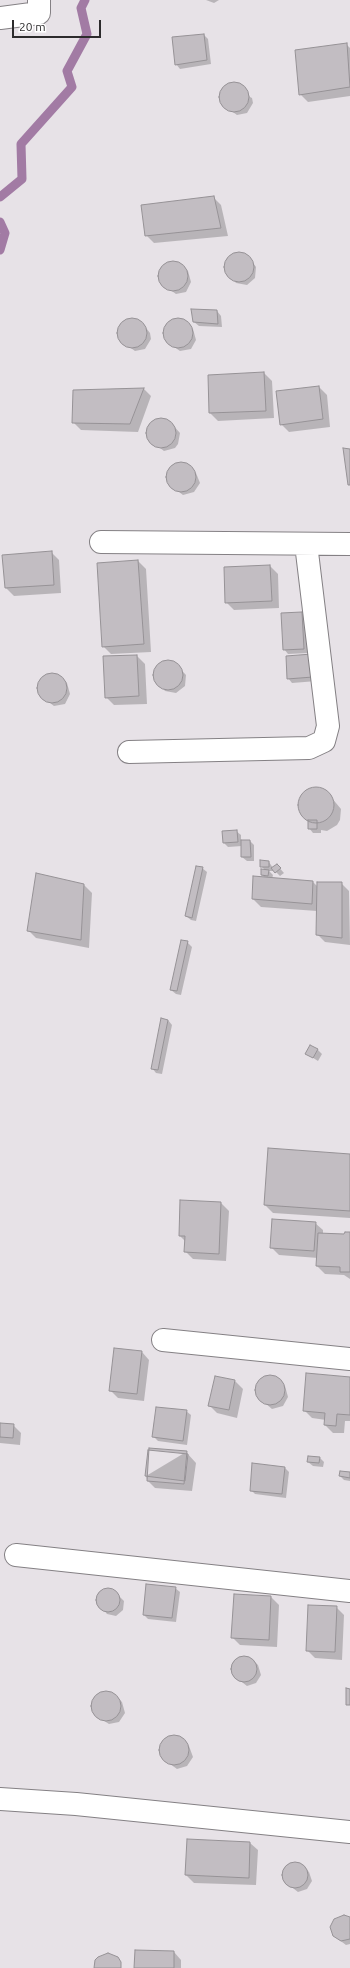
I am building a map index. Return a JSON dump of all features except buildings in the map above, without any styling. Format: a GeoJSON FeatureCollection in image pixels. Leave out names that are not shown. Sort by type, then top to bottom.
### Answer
{"type":"FeatureCollection","features":[{"type":"Feature","properties":{"kind":"street"},"geometry":{"type":"LineString","coordinates":[[0,18],[40,13],[39,0]]}},
{"type":"Feature","properties":{"kind":"street"},"geometry":{"type":"LineString","coordinates":[[101,542],[350,544]]}},
{"type":"Feature","properties":{"kind":"street"},"geometry":{"type":"LineString","coordinates":[[129,752],[309,748],[324,741],[328,726],[306,544]]}},
{"type":"Feature","properties":{"kind":"street"},"geometry":{"type":"LineString","coordinates":[[163,1340],[350,1359]]}},
{"type":"Feature","properties":{"kind":"street"},"geometry":{"type":"LineString","coordinates":[[16,1555],[350,1591]]}},
{"type":"Feature","properties":{"kind":"street"},"geometry":{"type":"LineString","coordinates":[[0,1798],[76,1804],[350,1832]]}},
{"type":"Feature","properties":{"kind":"waterway"},"geometry":{"type":"LineString","coordinates":[[0,197],[22,179],[21,144],[72,87],[67,71],[87,34],[81,8],[85,0]]}},
{"type":"Feature","properties":{"kind":"waterway"},"geometry":{"type":"LineString","coordinates":[[0,222],[5,233],[0,250]]}}]}
